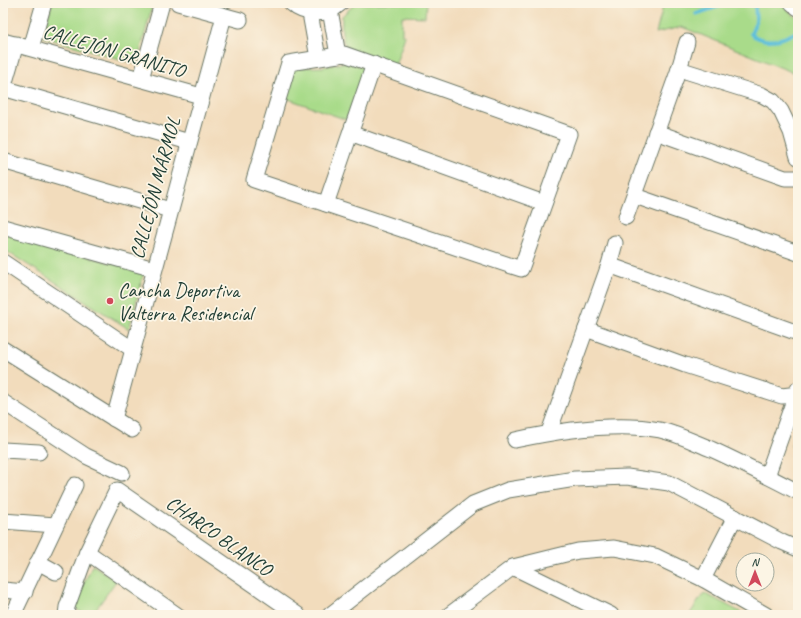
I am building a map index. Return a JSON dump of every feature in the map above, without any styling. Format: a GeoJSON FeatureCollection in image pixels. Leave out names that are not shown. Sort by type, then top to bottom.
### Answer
{"type":"FeatureCollection","features":[{"type":"Feature","properties":{"kind":"street"},"geometry":{"type":"LineString","coordinates":[[31,48],[44,3]]}},
{"type":"Feature","properties":{"kind":"street"},"geometry":{"type":"LineString","coordinates":[[141,79],[162,3]]}},
{"type":"Feature","properties":{"kind":"street"},"geometry":{"type":"LineString","coordinates":[[178,3],[240,20]]}},
{"type":"Feature","properties":{"kind":"street"},"geometry":{"type":"LineString","coordinates":[[291,3],[310,13],[335,7],[338,55]]}},
{"type":"Feature","properties":{"kind":"street"},"geometry":{"type":"LineString","coordinates":[[792,3],[798,8]]}},
{"type":"Feature","properties":{"kind":"street"},"geometry":{"type":"LineString","coordinates":[[310,13],[318,58]]}},
{"type":"Feature","properties":{"kind":"street","name":"CALLEJÓN MÁRMOL"},"geometry":{"type":"LineString","coordinates":[[114,419],[224,16]]}},
{"type":"Feature","properties":{"kind":"street"},"geometry":{"type":"LineString","coordinates":[[10,42],[3,88],[189,142]]}},
{"type":"Feature","properties":{"kind":"street","name":"CALLEJÓN GRANITO"},"geometry":{"type":"LineString","coordinates":[[10,42],[201,96]]}},
{"type":"Feature","properties":{"kind":"street"},"geometry":{"type":"LineString","coordinates":[[626,217],[635,196],[656,132],[680,68],[687,42]]}},
{"type":"Feature","properties":{"kind":"street"},"geometry":{"type":"LineString","coordinates":[[344,54],[569,134],[521,269],[254,180],[289,63],[318,58],[344,54]]}},
{"type":"Feature","properties":{"kind":"street"},"geometry":{"type":"LineString","coordinates":[[326,204],[374,64]]}},
{"type":"Feature","properties":{"kind":"street"},"geometry":{"type":"LineString","coordinates":[[680,68],[773,101],[786,120],[798,157]]}},
{"type":"Feature","properties":{"kind":"street"},"geometry":{"type":"LineString","coordinates":[[656,132],[786,178],[798,178]]}},
{"type":"Feature","properties":{"kind":"street"},"geometry":{"type":"LineString","coordinates":[[350,133],[544,203]]}},
{"type":"Feature","properties":{"kind":"street"},"geometry":{"type":"LineString","coordinates":[[3,161],[170,210]]}},
{"type":"Feature","properties":{"kind":"street"},"geometry":{"type":"LineString","coordinates":[[635,196],[798,253]]}},
{"type":"Feature","properties":{"kind":"street"},"geometry":{"type":"LineString","coordinates":[[3,227],[154,268]]}},
{"type":"Feature","properties":{"kind":"street"},"geometry":{"type":"LineString","coordinates":[[549,432],[609,265],[615,243]]}},
{"type":"Feature","properties":{"kind":"street"},"geometry":{"type":"LineString","coordinates":[[3,262],[132,349]]}},
{"type":"Feature","properties":{"kind":"street"},"geometry":{"type":"LineString","coordinates":[[609,265],[798,333]]}},
{"type":"Feature","properties":{"kind":"street"},"geometry":{"type":"LineString","coordinates":[[586,329],[685,365],[782,396],[795,410]]}},
{"type":"Feature","properties":{"kind":"street"},"geometry":{"type":"LineString","coordinates":[[3,349],[132,430]]}},
{"type":"Feature","properties":{"kind":"street"},"geometry":{"type":"LineString","coordinates":[[767,476],[795,410],[798,392],[782,396]]}},
{"type":"Feature","properties":{"kind":"street"},"geometry":{"type":"LineString","coordinates":[[3,402],[86,456],[122,473]]}},
{"type":"Feature","properties":{"kind":"street"},"geometry":{"type":"LineString","coordinates":[[515,440],[549,432],[630,427],[660,430],[688,439],[798,492]]}},
{"type":"Feature","properties":{"kind":"street"},"geometry":{"type":"LineString","coordinates":[[3,450],[39,452]]}},
{"type":"Feature","properties":{"kind":"street"},"geometry":{"type":"LineString","coordinates":[[330,615],[473,504],[508,490],[574,479],[627,477],[669,483],[798,549]]}},
{"type":"Feature","properties":{"kind":"street"},"geometry":{"type":"LineString","coordinates":[[13,615],[75,485]]}},
{"type":"Feature","properties":{"kind":"street","name":"CHARCO BLANCO"},"geometry":{"type":"LineString","coordinates":[[87,552],[117,490],[298,615]]}},
{"type":"Feature","properties":{"kind":"street"},"geometry":{"type":"LineString","coordinates":[[703,579],[735,517]]}},
{"type":"Feature","properties":{"kind":"street"},"geometry":{"type":"LineString","coordinates":[[3,521],[55,525]]}},
{"type":"Feature","properties":{"kind":"street"},"geometry":{"type":"LineString","coordinates":[[450,615],[513,567],[578,551],[620,548],[655,556],[703,579],[766,615]]}},
{"type":"Feature","properties":{"kind":"street"},"geometry":{"type":"LineString","coordinates":[[66,615],[67,607],[87,552],[177,615]]}},
{"type":"Feature","properties":{"kind":"street"},"geometry":{"type":"LineString","coordinates":[[38,562],[56,572]]}},
{"type":"Feature","properties":{"kind":"street"},"geometry":{"type":"LineString","coordinates":[[513,567],[611,615]]}},
{"type":"Feature","properties":{"kind":"street"},"geometry":{"type":"LineString","coordinates":[[3,590],[24,592]]}},
{"type":"Feature","properties":{"kind":"green space"},"geometry":{"type":"Polygon","coordinates":[[[52,3],[153,3],[137,64],[43,37],[52,3]]]}},
{"type":"Feature","properties":{"kind":"green space"},"geometry":{"type":"Polygon","coordinates":[[[356,3],[426,3],[425,17],[402,16],[402,35],[405,36],[395,66],[348,49],[345,45],[342,33],[342,16],[356,3]]]}},
{"type":"Feature","properties":{"kind":"green space"},"geometry":{"type":"Polygon","coordinates":[[[664,3],[780,3],[798,19],[798,77],[794,73],[682,27],[656,33],[664,3]]]}},
{"type":"Feature","properties":{"kind":"green space"},"geometry":{"type":"Polygon","coordinates":[[[347,62],[363,67],[364,70],[347,120],[283,97],[293,68],[323,67],[347,62]]]}},
{"type":"Feature","properties":{"kind":"green space","name":"Cancha Deportiva Valterra Residencial"},"geometry":{"type":"Polygon","coordinates":[[[3,233],[144,272],[129,329],[3,249],[3,233]]]}},
{"type":"Feature","properties":{"kind":"green space"},"geometry":{"type":"Polygon","coordinates":[[[798,427],[798,450],[791,446],[798,427]]]}},
{"type":"Feature","properties":{"kind":"green space"},"geometry":{"type":"Polygon","coordinates":[[[93,565],[116,581],[92,615],[85,615],[72,606],[93,565]]]}},
{"type":"Feature","properties":{"kind":"green space"},"geometry":{"type":"Polygon","coordinates":[[[704,593],[746,615],[689,615],[704,593]]]}},
{"type":"Feature","properties":{"kind":"waterway"},"geometry":{"type":"LineString","coordinates":[[696,14],[729,3]]}},
{"type":"Feature","properties":{"kind":"waterway"},"geometry":{"type":"LineString","coordinates":[[748,3],[755,5],[756,21],[751,34],[763,39],[774,40],[786,37],[798,31]]}},
{"type":"Feature","properties":{"kind":"place","name":"Cancha Deportiva Valterra Residencial"},"geometry":{"type":"Point","coordinates":[110,301]}}]}
